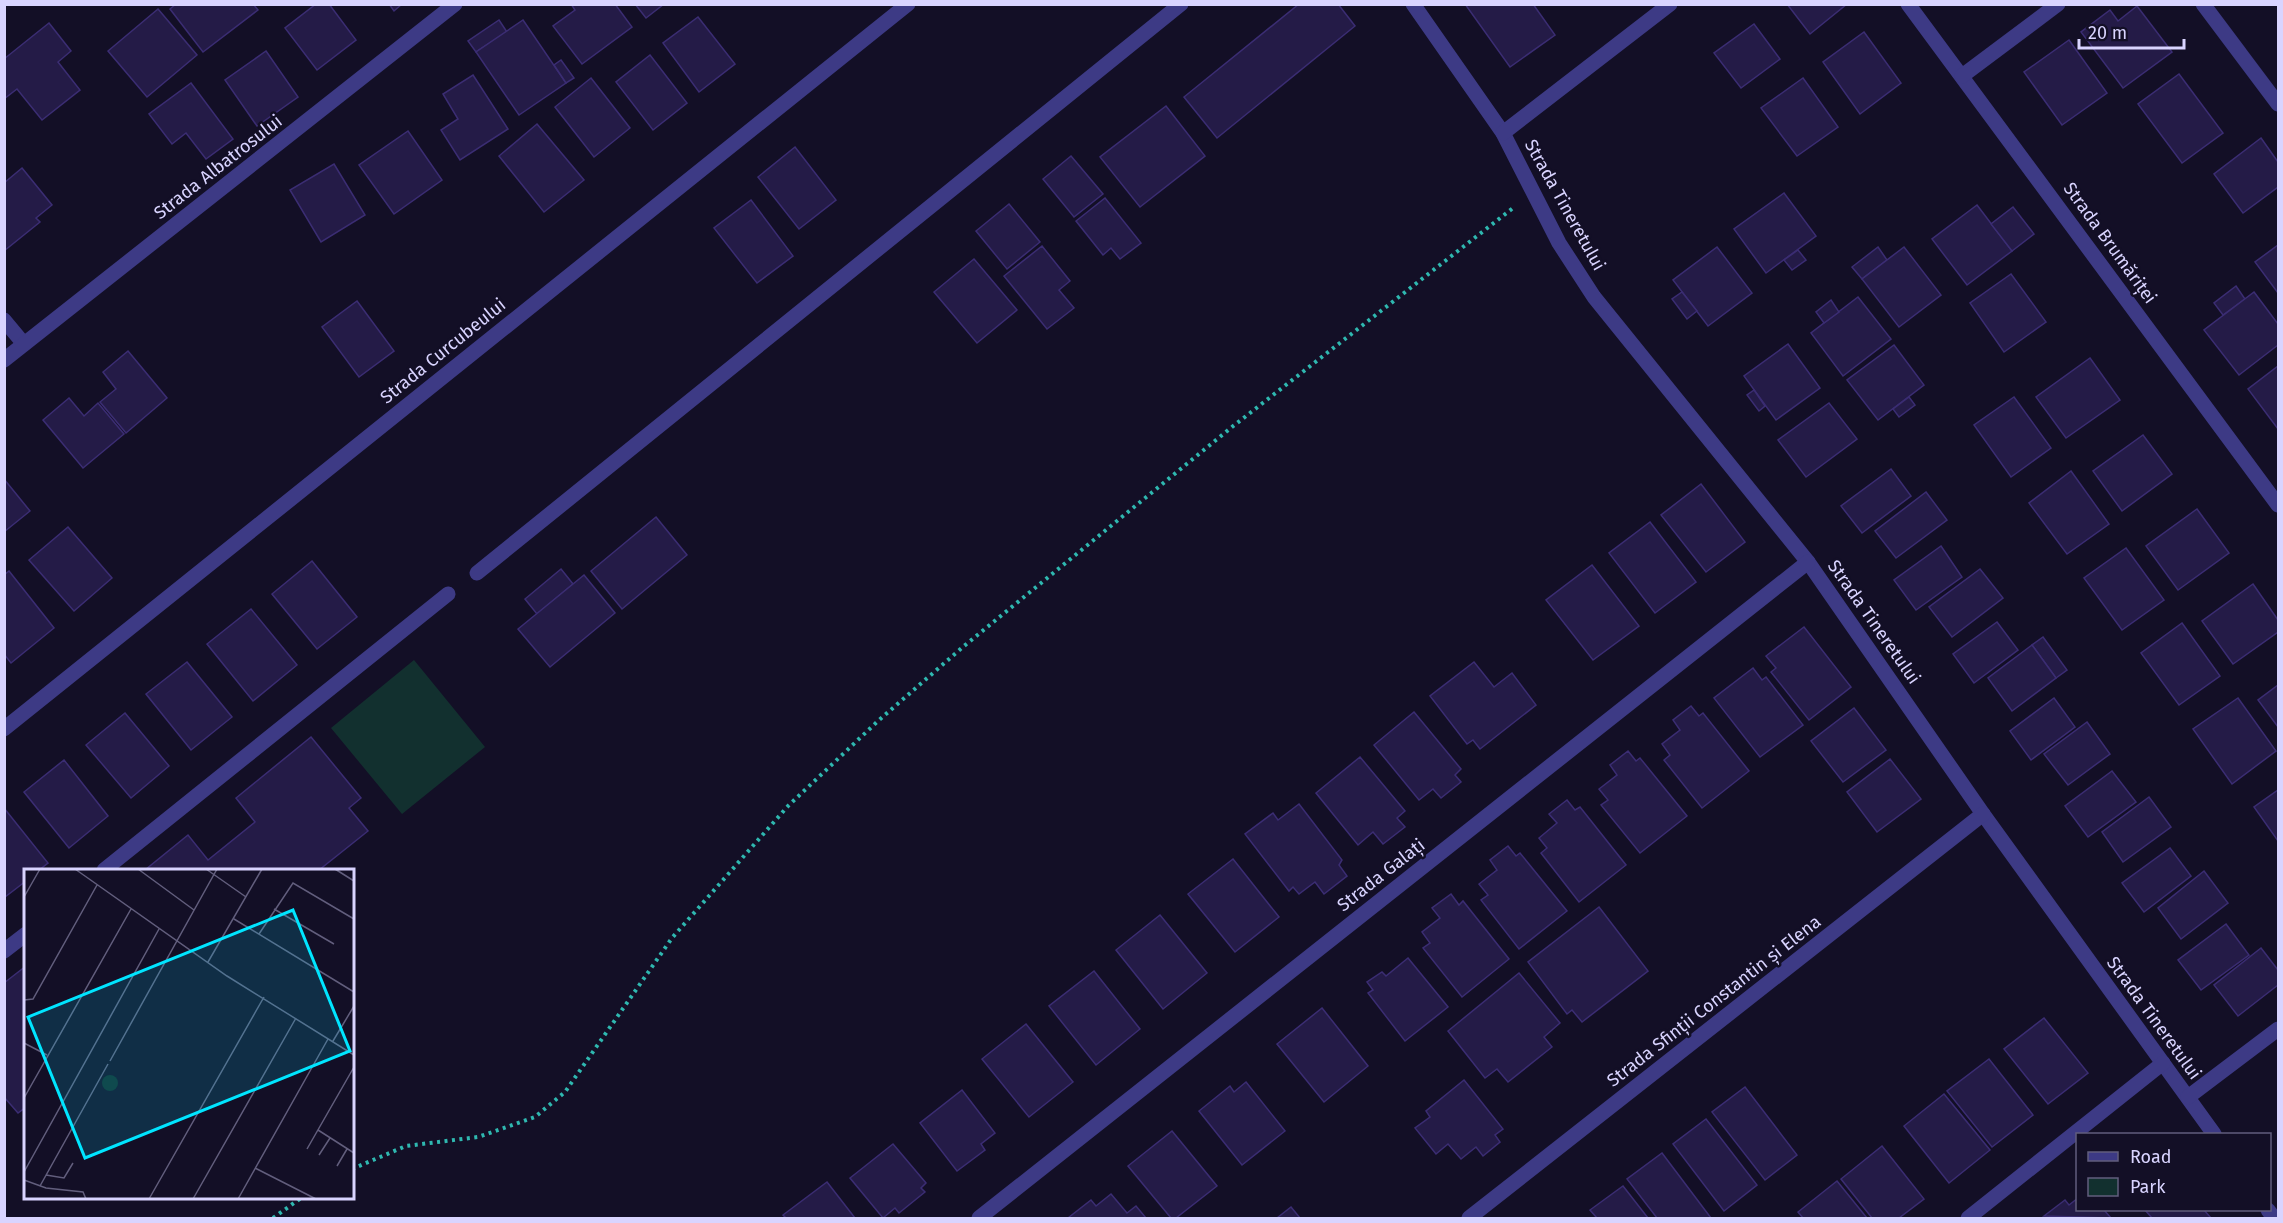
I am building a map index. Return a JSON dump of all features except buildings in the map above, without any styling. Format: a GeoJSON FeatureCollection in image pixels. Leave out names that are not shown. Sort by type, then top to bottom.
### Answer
{"type":"FeatureCollection","features":[{"type":"Feature","properties":{"kind":"street","name":"Strada Albatrosului"},"geometry":{"type":"LineString","coordinates":[[4,360],[455,4]]}},
{"type":"Feature","properties":{"kind":"street","name":"Strada Curcubeului"},"geometry":{"type":"LineString","coordinates":[[4,729],[908,4]]}},
{"type":"Feature","properties":{"kind":"street"},"geometry":{"type":"LineString","coordinates":[[477,573],[1182,4]]}},
{"type":"Feature","properties":{"kind":"street","name":"Strada Tineretului"},"geometry":{"type":"LineString","coordinates":[[1413,4],[1503,133],[1559,243],[1594,297],[1808,562],[1983,814],[2213,1133]]}},
{"type":"Feature","properties":{"kind":"street","name":"Strada Tineretului"},"geometry":{"type":"LineString","coordinates":[[1503,133],[1670,4]]}},
{"type":"Feature","properties":{"kind":"street","name":"Strada Brumăriței"},"geometry":{"type":"LineString","coordinates":[[1908,4],[2278,506]]}},
{"type":"Feature","properties":{"kind":"street"},"geometry":{"type":"LineString","coordinates":[[1962,76],[2058,4]]}},
{"type":"Feature","properties":{"kind":"street"},"geometry":{"type":"LineString","coordinates":[[2203,4],[2278,104]]}},
{"type":"Feature","properties":{"kind":"street"},"geometry":{"type":"LineString","coordinates":[[4,320],[24,344]]}},
{"type":"Feature","properties":{"kind":"street","name":"Strada Galați"},"geometry":{"type":"LineString","coordinates":[[979,1218],[1808,562]]}},
{"type":"Feature","properties":{"kind":"street"},"geometry":{"type":"LineString","coordinates":[[105,869],[448,594]]}},
{"type":"Feature","properties":{"kind":"street","name":"Strada Sfinții Constantin și Elena"},"geometry":{"type":"LineString","coordinates":[[1469,1218],[1983,814]]}},
{"type":"Feature","properties":{"kind":"street"},"geometry":{"type":"LineString","coordinates":[[4,951],[24,936]]}},
{"type":"Feature","properties":{"kind":"street"},"geometry":{"type":"LineString","coordinates":[[2188,1097],[2278,1029]]}},
{"type":"Feature","properties":{"kind":"street"},"geometry":{"type":"LineString","coordinates":[[1968,1218],[2163,1063]]}},
{"type":"Feature","properties":{"kind":"path"},"geometry":{"type":"LineString","coordinates":[[354,1168],[406,1146],[478,1137],[535,1117],[565,1092],[672,938],[788,806],[878,721],[964,646],[1223,435],[1532,193]]}},
{"type":"Feature","properties":{"kind":"path"},"geometry":{"type":"LineString","coordinates":[[273,1218],[299,1199]]}},
{"type":"Feature","properties":{"kind":"green space"},"geometry":{"type":"Polygon","coordinates":[[[414,660],[485,747],[402,814],[331,728],[414,660]]]}}]}
